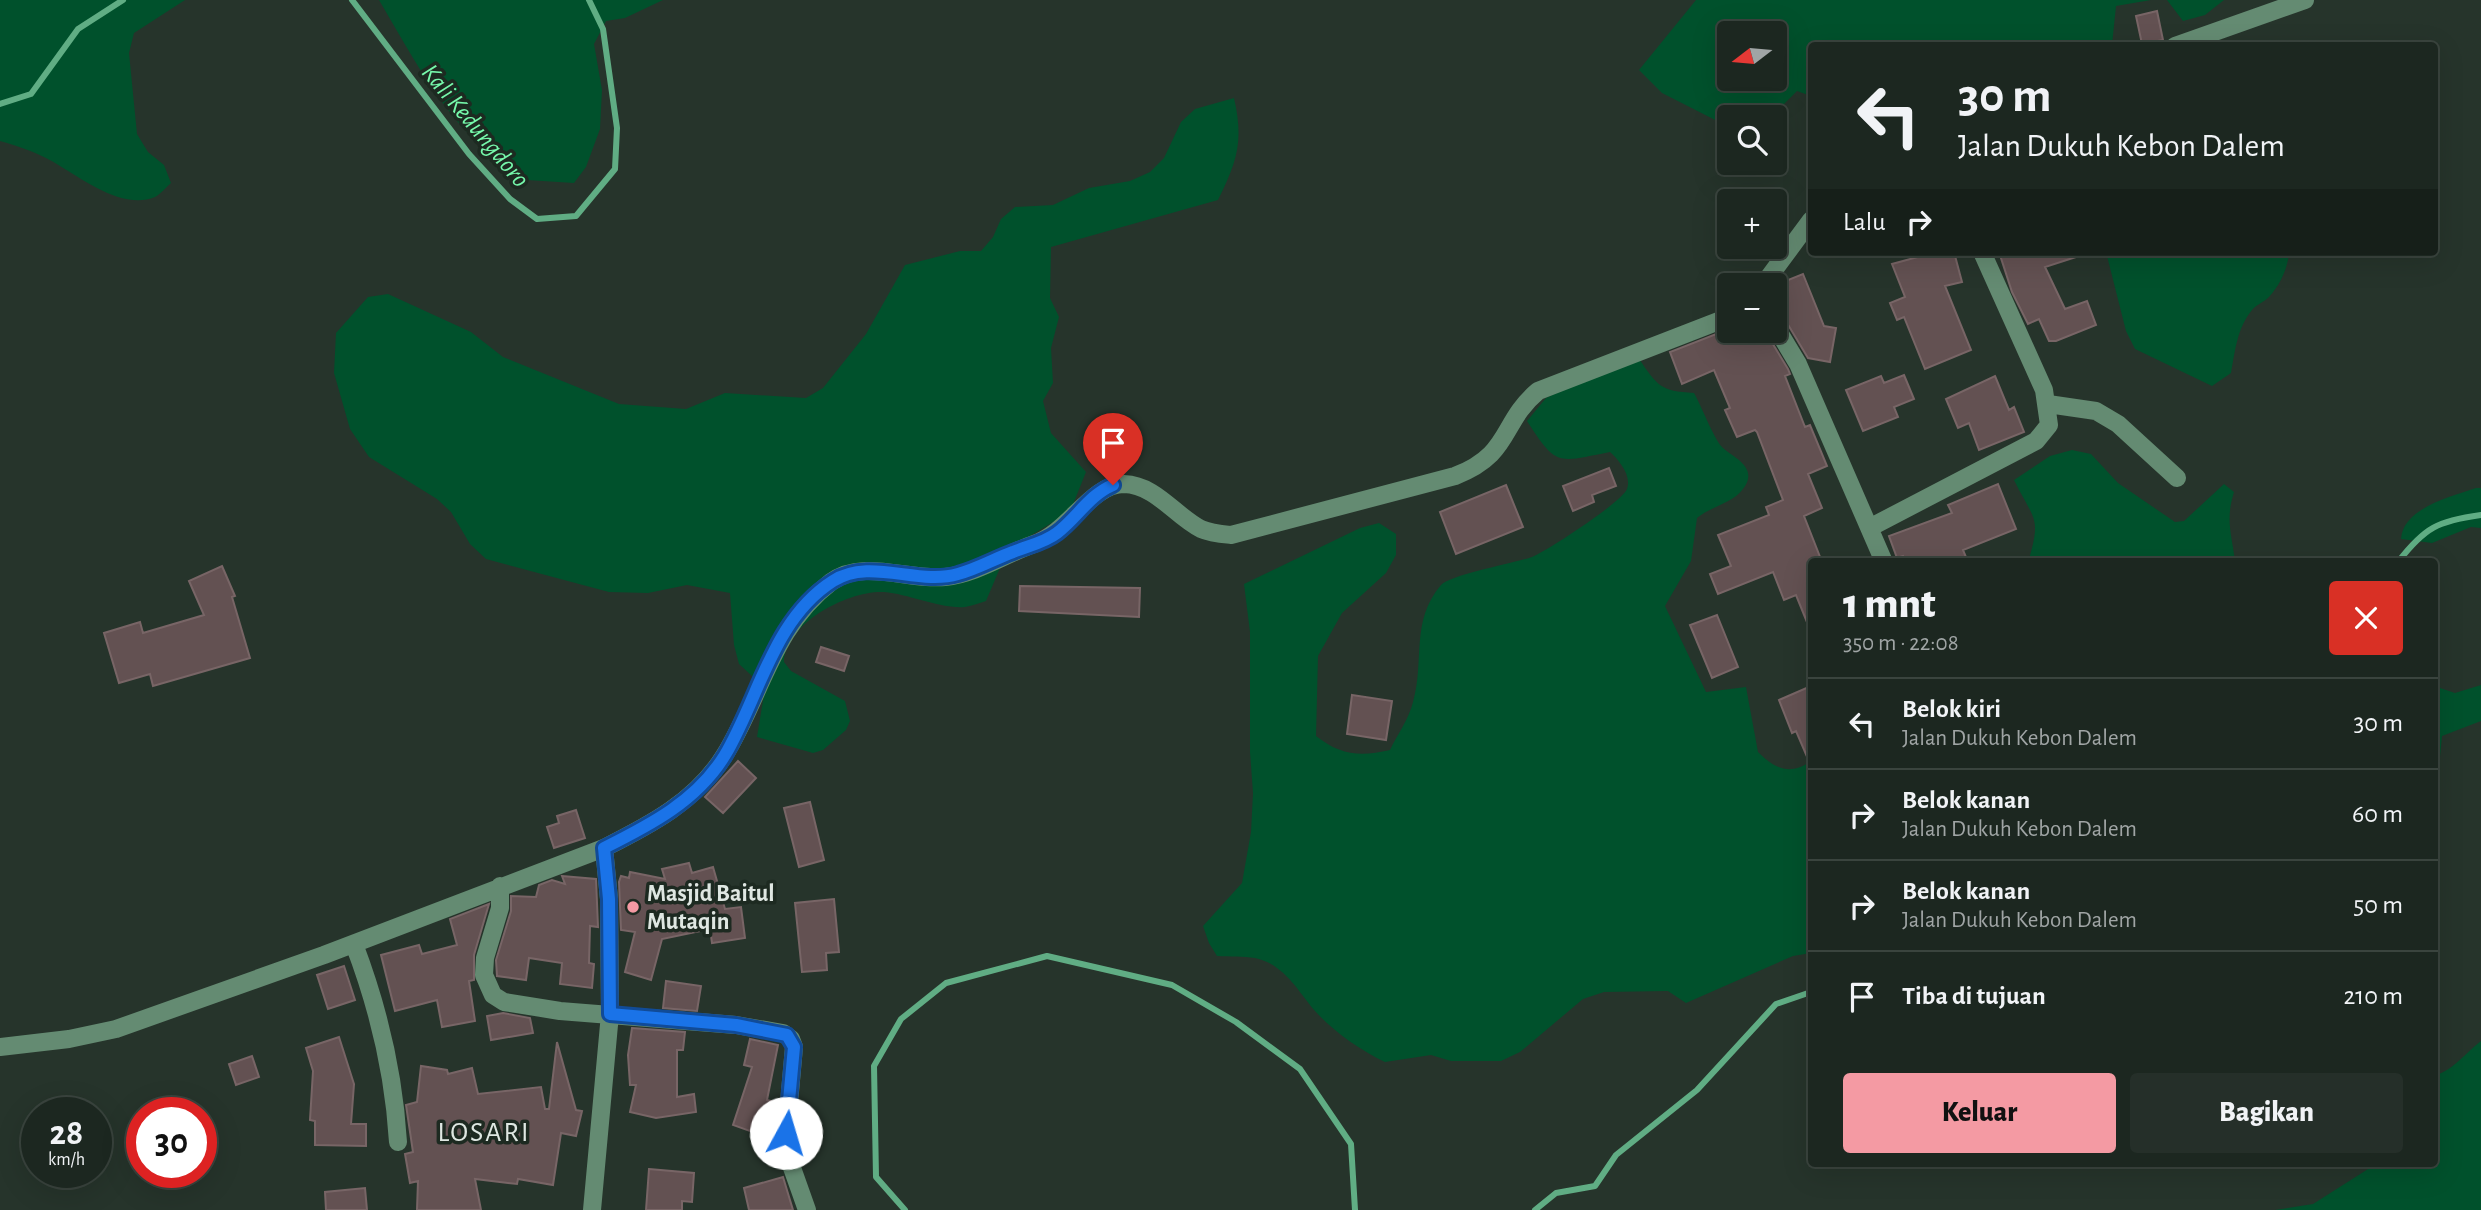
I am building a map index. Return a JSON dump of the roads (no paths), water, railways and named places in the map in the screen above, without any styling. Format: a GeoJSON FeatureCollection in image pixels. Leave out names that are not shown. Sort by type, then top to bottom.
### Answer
{"type":"FeatureCollection","features":[{"type":"Feature","properties":{"kind":"street"},"geometry":{"type":"LineString","coordinates":[[2186,42],[2305,0]]}},
{"type":"Feature","properties":{"kind":"street"},"geometry":{"type":"LineString","coordinates":[[1772,273],[1808,224]]}},
{"type":"Feature","properties":{"kind":"street"},"geometry":{"type":"LineString","coordinates":[[1871,527],[2036,441],[2049,425],[2048,404],[1984,256]]}},
{"type":"Feature","properties":{"kind":"street"},"geometry":{"type":"LineString","coordinates":[[0,1047],[69,1039],[116,1029],[354,944],[604,848],[662,817],[695,792],[713,771],[734,737],[782,635],[799,613],[833,581],[852,573],[872,571],[929,578],[947,577],[976,568],[1056,534],[1094,496],[1113,485],[1137,486],[1158,497],[1202,530],[1231,535],[1455,476],[1476,468],[1489,458],[1499,447],[1528,399],[1538,391],[1717,322]]}},
{"type":"Feature","properties":{"kind":"street"},"geometry":{"type":"LineString","coordinates":[[1785,343],[1798,364],[1871,527],[1881,558]]}},
{"type":"Feature","properties":{"kind":"street"},"geometry":{"type":"LineString","coordinates":[[2048,404],[2096,411],[2118,424],[2177,478]]}},
{"type":"Feature","properties":{"kind":"street"},"geometry":{"type":"LineString","coordinates":[[592,1210],[610,1014],[609,899],[604,848]]}},
{"type":"Feature","properties":{"kind":"street"},"geometry":{"type":"LineString","coordinates":[[500,886],[500,908],[485,958],[484,975],[493,995],[504,1002],[523,1006],[736,1025],[787,1035],[794,1047],[785,1148],[807,1210]]}},
{"type":"Feature","properties":{"kind":"street"},"geometry":{"type":"LineString","coordinates":[[354,944],[367,976],[392,1081],[398,1142]]}},
{"type":"Feature","properties":{"kind":"waterway","name":"Kali Kedungdoro"},"geometry":{"type":"LineString","coordinates":[[0,104],[31,94],[78,29],[123,0]]}},
{"type":"Feature","properties":{"kind":"waterway","name":"Kali Kedungdoro"},"geometry":{"type":"LineString","coordinates":[[352,0],[469,154],[510,199],[537,219],[576,216],[615,169],[617,128],[603,29],[589,0]]}},
{"type":"Feature","properties":{"kind":"waterway"},"geometry":{"type":"LineString","coordinates":[[2401,558],[2425,533],[2443,523],[2481,515]]}},
{"type":"Feature","properties":{"kind":"waterway"},"geometry":{"type":"LineString","coordinates":[[905,1210],[876,1177],[874,1066],[901,1019],[946,983],[1047,956],[1172,985],[1236,1022],[1300,1069],[1351,1144],[1355,1210]]}},
{"type":"Feature","properties":{"kind":"waterway"},"geometry":{"type":"LineString","coordinates":[[1535,1210],[1556,1193],[1595,1186],[1616,1155],[1697,1090],[1776,1004],[1808,993]]}},
{"type":"Feature","properties":{"kind":"place","name":"Masjid Baitul Mutaqin"},"geometry":{"type":"Point","coordinates":[633,907]}},
{"type":"Feature","properties":{"kind":"district","name":"LOSARI"},"geometry":{"type":"Point","coordinates":[484,1131]}}]}
